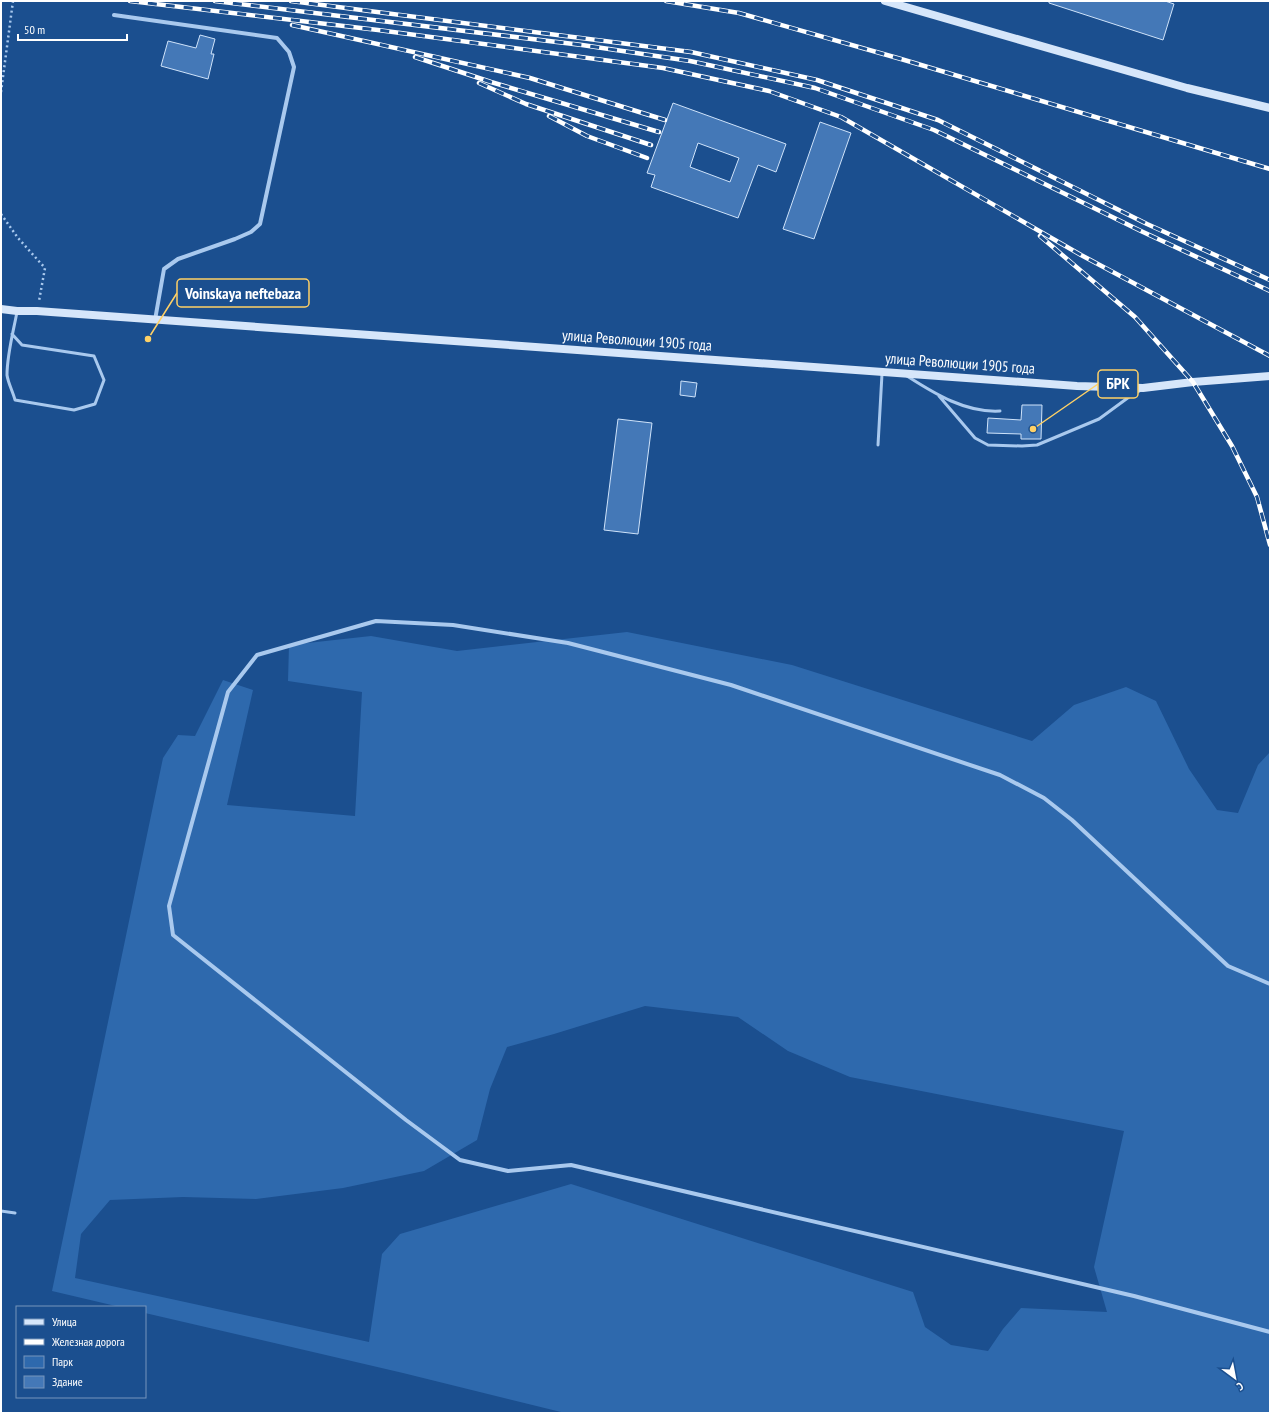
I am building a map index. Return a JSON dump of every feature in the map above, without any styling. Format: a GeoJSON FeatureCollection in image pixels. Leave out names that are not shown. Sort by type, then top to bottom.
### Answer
{"type":"FeatureCollection","features":[{"type":"Feature","properties":{"kind":"main road"},"geometry":{"type":"LineString","coordinates":[[885,1],[1187,88],[1270,108]]}},
{"type":"Feature","properties":{"kind":"main road","name":"улица Революции 1905 года"},"geometry":{"type":"LineString","coordinates":[[1,309],[1077,386],[1143,388],[1193,382],[1270,376]]}},
{"type":"Feature","properties":{"kind":"street"},"geometry":{"type":"LineString","coordinates":[[114,15],[277,38],[289,52],[294,67],[260,224],[251,232],[178,259],[164,269],[155,320]]}},
{"type":"Feature","properties":{"kind":"street"},"geometry":{"type":"LineString","coordinates":[[1270,984],[1228,966],[1072,820],[1044,798],[1000,775],[731,685],[568,643],[453,626],[376,621],[257,654],[228,692],[169,906],[173,935],[406,1120],[460,1160],[508,1171],[571,1165],[1134,1296],[1270,1332]]}},
{"type":"Feature","properties":{"kind":"lane"},"geometry":{"type":"LineString","coordinates":[[12,334],[22,345],[94,356],[104,380],[95,404],[74,410],[15,400],[7,377],[12,334],[17,311]]}},
{"type":"Feature","properties":{"kind":"lane"},"geometry":{"type":"LineString","coordinates":[[878,445],[882,372]]}},
{"type":"Feature","properties":{"kind":"lane"},"geometry":{"type":"LineString","coordinates":[[902,373],[938,396],[973,409],[987,412],[1000,411]]}},
{"type":"Feature","properties":{"kind":"lane"},"geometry":{"type":"LineString","coordinates":[[938,396],[975,438],[988,445],[1022,446],[1037,445],[1099,419],[1143,388]]}},
{"type":"Feature","properties":{"kind":"lane"},"geometry":{"type":"LineString","coordinates":[[1,1211],[15,1213]]}},
{"type":"Feature","properties":{"kind":"path"},"geometry":{"type":"LineString","coordinates":[[1,92],[13,1]]}},
{"type":"Feature","properties":{"kind":"path"},"geometry":{"type":"LineString","coordinates":[[1,214],[18,238],[45,268],[37,311]]}},
{"type":"Feature","properties":{"kind":"green space"},"geometry":{"type":"Polygon","coordinates":[[[627,632],[792,665],[1032,741],[1074,705],[1126,687],[1156,701],[1189,769],[1217,810],[1238,813],[1258,765],[1270,752],[1270,1413],[565,1413],[403,1373],[146,1313],[146,1306],[116,1306],[52,1291],[163,758],[178,735],[195,736],[223,680],[253,690],[227,805],[355,816],[362,692],[288,681],[289,645],[371,636],[457,651],[627,632]],[[645,1006],[507,1047],[490,1089],[477,1140],[424,1171],[343,1188],[256,1199],[183,1197],[110,1200],[81,1234],[75,1278],[369,1342],[382,1254],[400,1234],[571,1184],[913,1292],[925,1327],[951,1345],[988,1351],[1003,1329],[1021,1308],[1107,1312],[1094,1267],[1124,1131],[850,1077],[788,1051],[738,1017],[645,1006]]]}},
{"type":"Feature","properties":{"kind":"building"},"geometry":{"type":"Polygon","coordinates":[[[1049,1],[1165,1],[1174,4],[1163,40],[1049,3],[1049,1]]]}},
{"type":"Feature","properties":{"kind":"building"},"geometry":{"type":"Polygon","coordinates":[[[200,35],[215,39],[211,54],[214,54],[208,79],[161,66],[168,41],[196,48],[200,35]]]}},
{"type":"Feature","properties":{"kind":"building"},"geometry":{"type":"Polygon","coordinates":[[[673,103],[786,144],[776,172],[758,165],[738,218],[651,187],[655,175],[647,173],[673,103]],[[698,143],[690,167],[730,182],[739,158],[698,143]]]}},
{"type":"Feature","properties":{"kind":"building"},"geometry":{"type":"Polygon","coordinates":[[[820,122],[851,133],[814,239],[783,229],[820,122]]]}},
{"type":"Feature","properties":{"kind":"building"},"geometry":{"type":"Polygon","coordinates":[[[681,381],[697,383],[695,397],[680,395],[681,381]]]}},
{"type":"Feature","properties":{"kind":"building"},"geometry":{"type":"Polygon","coordinates":[[[1022,405],[1042,405],[1041,439],[1021,439],[1021,434],[987,433],[988,418],[1021,420],[1022,405]]]}},
{"type":"Feature","properties":{"kind":"building"},"geometry":{"type":"Polygon","coordinates":[[[618,419],[652,423],[638,534],[604,530],[618,419]]]}},
{"type":"Feature","properties":{"kind":"railway"},"geometry":{"type":"LineString","coordinates":[[130,1],[378,30],[663,68],[769,91],[841,117],[1081,255],[1270,356]]}},
{"type":"Feature","properties":{"kind":"railway"},"geometry":{"type":"LineString","coordinates":[[215,1],[582,45],[690,61],[815,88],[934,130],[1143,232],[1270,291]]}},
{"type":"Feature","properties":{"kind":"railway"},"geometry":{"type":"LineString","coordinates":[[291,1],[691,52],[817,80],[938,120],[1147,224],[1270,280]]}},
{"type":"Feature","properties":{"kind":"railway"},"geometry":{"type":"LineString","coordinates":[[666,1],[739,13],[901,59],[1270,169]]}},
{"type":"Feature","properties":{"kind":"railway"},"geometry":{"type":"LineString","coordinates":[[292,25],[530,78],[665,120]]}},
{"type":"Feature","properties":{"kind":"railway"},"geometry":{"type":"LineString","coordinates":[[415,57],[491,82],[659,132]]}},
{"type":"Feature","properties":{"kind":"railway"},"geometry":{"type":"LineString","coordinates":[[479,83],[526,104],[651,145]]}},
{"type":"Feature","properties":{"kind":"railway"},"geometry":{"type":"LineString","coordinates":[[549,116],[587,136],[647,158]]}},
{"type":"Feature","properties":{"kind":"railway"},"geometry":{"type":"LineString","coordinates":[[1040,236],[1135,317],[1193,382],[1232,446],[1257,497],[1270,545]]}},
{"type":"Feature","properties":{"kind":"place","name":"Voinskaya neftebaza"},"geometry":{"type":"Point","coordinates":[148,339]}},
{"type":"Feature","properties":{"kind":"place","name":"БРК"},"geometry":{"type":"Point","coordinates":[1033,429]}}]}
